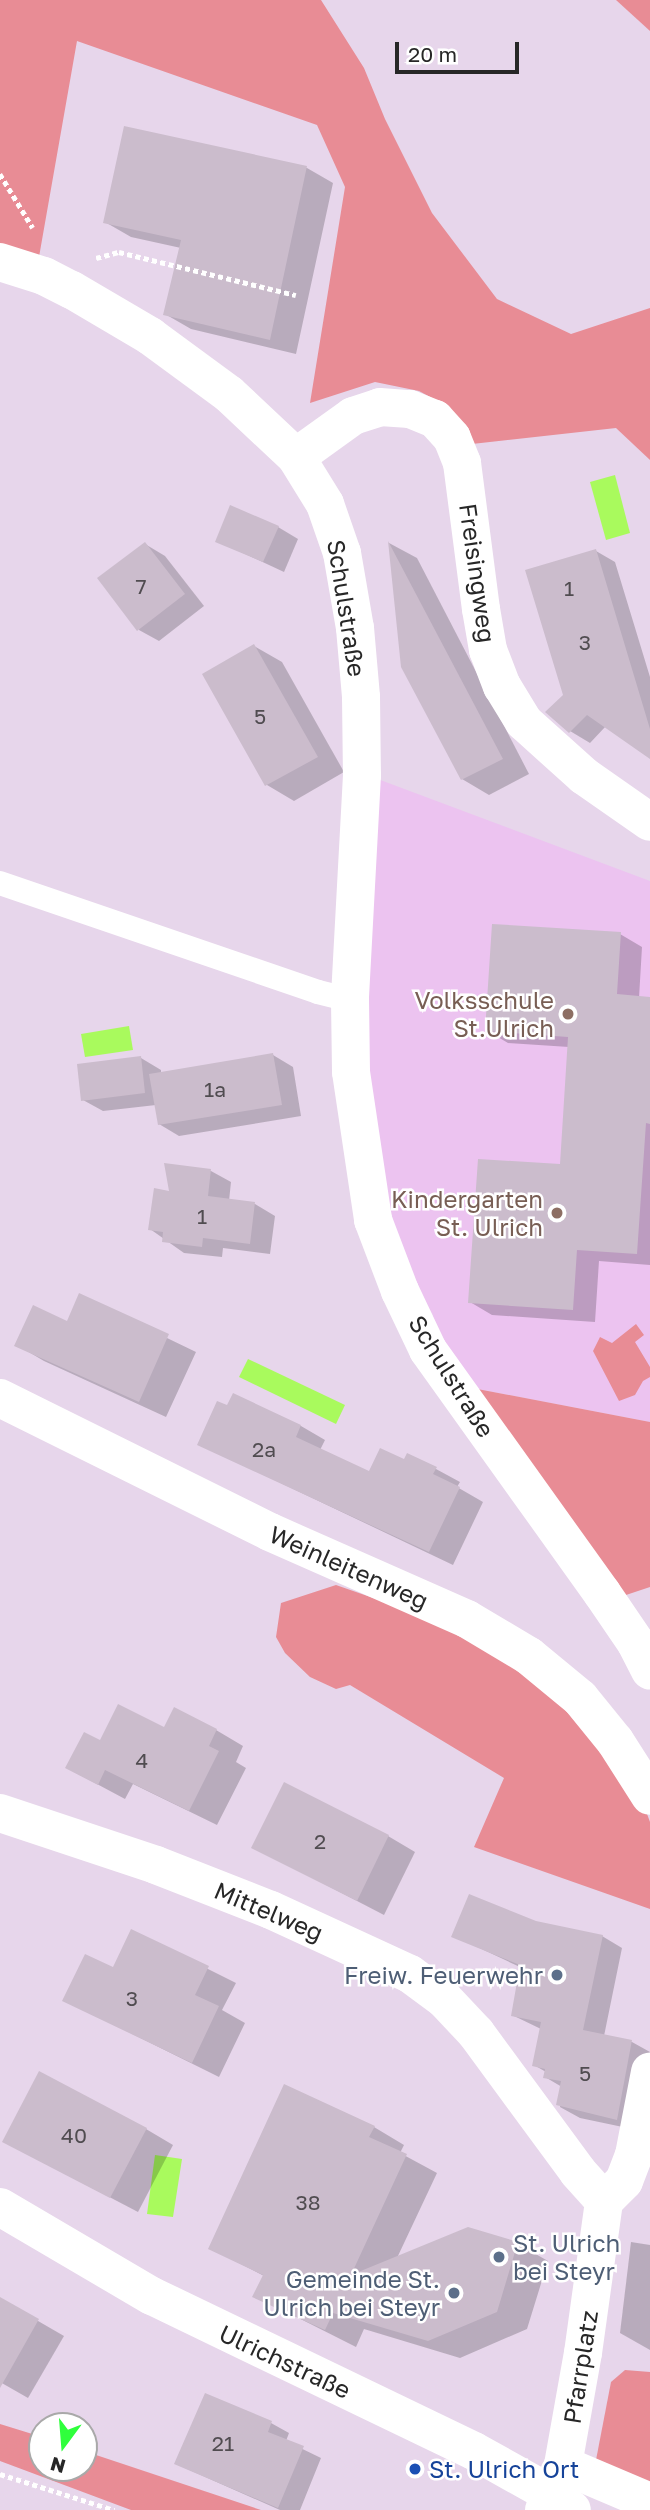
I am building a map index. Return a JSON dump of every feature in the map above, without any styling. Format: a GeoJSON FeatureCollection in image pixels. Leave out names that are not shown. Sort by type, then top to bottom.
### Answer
{"type":"FeatureCollection","features":[{"type":"Feature","properties":{"kind":"street","name":"Schulstraße"},"geometry":{"type":"LineString","coordinates":[[0,262],[58,283],[150,336],[229,394],[296,457],[325,504],[342,552],[355,628],[361,697],[362,775],[350,1000],[351,1072],[361,1155],[373,1220],[400,1291],[428,1350],[602,1593],[636,1643],[650,1671]]}},
{"type":"Feature","properties":{"kind":"street","name":"Freisingweg"},"geometry":{"type":"LineString","coordinates":[[296,457],[353,416],[380,407],[410,409],[435,419],[452,438],[462,463],[488,650],[502,687],[524,722],[584,776],[650,822]]}},
{"type":"Feature","properties":{"kind":"street","name":"Weinleitenweg"},"geometry":{"type":"LineString","coordinates":[[0,1398],[270,1532],[467,1619],[529,1656],[580,1698],[615,1741],[650,1796]]}},
{"type":"Feature","properties":{"kind":"street","name":"Mittelweg"},"geometry":{"type":"LineString","coordinates":[[0,1813],[156,1865],[258,1905],[410,1974],[444,1999],[476,2033],[578,2172],[604,2202]]}},
{"type":"Feature","properties":{"kind":"street"},"geometry":{"type":"LineString","coordinates":[[604,2202],[624,2181],[634,2155],[650,2072]]}},
{"type":"Feature","properties":{"kind":"street","name":"Pfarrplatz"},"geometry":{"type":"LineString","coordinates":[[557,2495],[583,2353],[604,2202]]}},
{"type":"Feature","properties":{"kind":"street","name":"Ulrichstraße"},"geometry":{"type":"LineString","coordinates":[[0,2207],[152,2296],[474,2451],[557,2495]]}},
{"type":"Feature","properties":{"kind":"street"},"geometry":{"type":"LineString","coordinates":[[557,2495],[650,2502]]}},
{"type":"Feature","properties":{"kind":"lane"},"geometry":{"type":"LineString","coordinates":[[0,883],[318,992],[350,1000]]}},
{"type":"Feature","properties":{"kind":"path"},"geometry":{"type":"LineString","coordinates":[[0,174],[50,261],[58,283],[85,260],[120,252],[296,295]]}},
{"type":"Feature","properties":{"kind":"path"},"geometry":{"type":"LineString","coordinates":[[0,2474],[114,2510]]}},
{"type":"Feature","properties":{"kind":"shaded area"},"geometry":{"type":"Polygon","coordinates":[[[0,0],[321,0],[364,68],[385,119],[432,213],[497,299],[571,334],[650,308],[650,460],[616,428],[472,444],[445,405],[419,391],[375,382],[310,403],[345,187],[317,125],[77,41],[39,257],[0,244],[0,0]]]}},
{"type":"Feature","properties":{"kind":"shaded area"},"geometry":{"type":"Polygon","coordinates":[[[616,0],[650,0],[650,31],[616,0]]]}},
{"type":"Feature","properties":{"kind":"shaded area"},"geometry":{"type":"Polygon","coordinates":[[[615,475],[630,533],[606,540],[590,482],[615,475]]]}},
{"type":"Feature","properties":{"kind":"shaded area"},"geometry":{"type":"Polygon","coordinates":[[[375,778],[650,881],[650,1422],[467,1387],[433,1339],[433,1315],[403,1264],[361,1081],[375,778]]]}},
{"type":"Feature","properties":{"kind":"shaded area"},"geometry":{"type":"Polygon","coordinates":[[[129,1026],[133,1050],[85,1057],[81,1034],[129,1026]]]}},
{"type":"Feature","properties":{"kind":"shaded area"},"geometry":{"type":"Polygon","coordinates":[[[636,1324],[644,1335],[635,1342],[650,1367],[650,1377],[643,1381],[635,1395],[619,1401],[593,1351],[600,1337],[612,1343],[636,1324]]]}},
{"type":"Feature","properties":{"kind":"shaded area"},"geometry":{"type":"Polygon","coordinates":[[[248,1359],[345,1405],[336,1424],[239,1377],[248,1359]]]}},
{"type":"Feature","properties":{"kind":"shaded area"},"geometry":{"type":"Polygon","coordinates":[[[467,1387],[650,1422],[650,1587],[620,1597],[467,1387]]]}},
{"type":"Feature","properties":{"kind":"shaded area"},"geometry":{"type":"Polygon","coordinates":[[[336,1585],[419,1614],[529,1666],[643,1803],[650,1822],[650,1909],[474,1847],[504,1778],[350,1685],[336,1689],[310,1677],[285,1653],[276,1637],[281,1603],[336,1585]]]}},
{"type":"Feature","properties":{"kind":"shaded area"},"geometry":{"type":"Polygon","coordinates":[[[155,2155],[182,2159],[173,2217],[147,2214],[155,2155]]]}},
{"type":"Feature","properties":{"kind":"shaded area"},"geometry":{"type":"Polygon","coordinates":[[[625,2370],[650,2372],[650,2491],[596,2460],[611,2382],[625,2370]]]}},
{"type":"Feature","properties":{"kind":"shaded area"},"geometry":{"type":"Polygon","coordinates":[[[0,2424],[28,2433],[28,2471],[0,2461],[0,2424]]]}},
{"type":"Feature","properties":{"kind":"shaded area"},"geometry":{"type":"Polygon","coordinates":[[[98,2456],[261,2510],[131,2510],[56,2482],[98,2482],[98,2456]]]}},
{"type":"Feature","properties":{"kind":"building"},"geometry":{"type":"Polygon","coordinates":[[[124,126],[307,166],[270,340],[163,315],[181,240],[103,223],[124,126]]]}},
{"type":"Feature","properties":{"kind":"building"},"geometry":{"type":"Polygon","coordinates":[[[230,505],[279,526],[263,562],[215,542],[230,505]]]}},
{"type":"Feature","properties":{"kind":"building"},"geometry":{"type":"Polygon","coordinates":[[[388,541],[503,759],[461,780],[401,667],[388,541]]]}},
{"type":"Feature","properties":{"kind":"building"},"geometry":{"type":"Polygon","coordinates":[[[145,542],[185,594],[137,631],[97,578],[145,542]]]}},
{"type":"Feature","properties":{"kind":"building"},"geometry":{"type":"Polygon","coordinates":[[[596,549],[650,729],[650,759],[587,715],[569,733],[545,712],[563,695],[525,570],[596,549]]]}},
{"type":"Feature","properties":{"kind":"building"},"geometry":{"type":"Polygon","coordinates":[[[254,644],[318,757],[265,786],[202,674],[254,644]]]}},
{"type":"Feature","properties":{"kind":"building"},"geometry":{"type":"Polygon","coordinates":[[[492,924],[621,932],[617,994],[650,997],[650,1124],[646,1123],[637,1254],[577,1250],[573,1310],[468,1303],[478,1159],[560,1164],[568,1037],[485,1031],[492,924]]]}},
{"type":"Feature","properties":{"kind":"building"},"geometry":{"type":"Polygon","coordinates":[[[273,1053],[282,1105],[158,1125],[149,1074],[273,1053]]]}},
{"type":"Feature","properties":{"kind":"building"},"geometry":{"type":"Polygon","coordinates":[[[141,1056],[145,1093],[81,1101],[77,1064],[141,1056]]]}},
{"type":"Feature","properties":{"kind":"building"},"geometry":{"type":"Polygon","coordinates":[[[164,1163],[211,1169],[208,1196],[255,1202],[250,1244],[203,1238],[202,1247],[162,1242],[163,1232],[148,1230],[154,1188],[169,1191],[164,1163]]]}},
{"type":"Feature","properties":{"kind":"building"},"geometry":{"type":"Polygon","coordinates":[[[79,1293],[169,1334],[139,1402],[14,1346],[33,1305],[67,1321],[79,1293]]]}},
{"type":"Feature","properties":{"kind":"building"},"geometry":{"type":"Polygon","coordinates":[[[233,1393],[301,1425],[296,1437],[369,1471],[380,1448],[404,1459],[407,1453],[437,1467],[433,1474],[460,1487],[429,1552],[197,1445],[217,1401],[227,1405],[233,1393]]]}},
{"type":"Feature","properties":{"kind":"building"},"geometry":{"type":"Polygon","coordinates":[[[118,1704],[164,1727],[174,1707],[217,1729],[209,1746],[219,1751],[189,1811],[105,1770],[98,1785],[65,1768],[84,1732],[100,1740],[118,1704]]]}},
{"type":"Feature","properties":{"kind":"building"},"geometry":{"type":"Polygon","coordinates":[[[284,1782],[389,1835],[357,1901],[251,1848],[284,1782]]]}},
{"type":"Feature","properties":{"kind":"building"},"geometry":{"type":"Polygon","coordinates":[[[469,1894],[536,1921],[603,1935],[583,2030],[632,2040],[617,2120],[556,2105],[561,2081],[543,2078],[545,2069],[532,2066],[541,2022],[511,2016],[520,1965],[451,1937],[469,1894]]]}},
{"type":"Feature","properties":{"kind":"building"},"geometry":{"type":"Polygon","coordinates":[[[131,1929],[209,1966],[195,1995],[219,2006],[192,2063],[62,2001],[85,1954],[113,1967],[131,1929]]]}},
{"type":"Feature","properties":{"kind":"building"},"geometry":{"type":"Polygon","coordinates":[[[39,2071],[147,2128],[110,2198],[2,2142],[39,2071]]]}},
{"type":"Feature","properties":{"kind":"building"},"geometry":{"type":"Polygon","coordinates":[[[284,2084],[375,2126],[369,2137],[407,2154],[351,2275],[468,2227],[518,2242],[497,2312],[428,2341],[333,2313],[325,2330],[252,2297],[263,2275],[208,2249],[284,2084]]]}},
{"type":"Feature","properties":{"kind":"building"},"geometry":{"type":"Polygon","coordinates":[[[0,2297],[39,2319],[0,2388],[0,2297]]]}},
{"type":"Feature","properties":{"kind":"building"},"geometry":{"type":"Polygon","coordinates":[[[205,2393],[272,2421],[268,2432],[304,2446],[278,2508],[174,2464],[205,2393]]]}},
{"type":"Feature","properties":{"kind":"place","name":"Volksschule St.Ulrich"},"geometry":{"type":"Point","coordinates":[568,1014]}},
{"type":"Feature","properties":{"kind":"place","name":"Kindergarten St. Ulrich"},"geometry":{"type":"Point","coordinates":[557,1213]}},
{"type":"Feature","properties":{"kind":"place","name":"Freiw. Feuerwehr"},"geometry":{"type":"Point","coordinates":[557,1975]}},
{"type":"Feature","properties":{"kind":"place","name":"St. Ulrich bei Steyr"},"geometry":{"type":"Point","coordinates":[499,2257]}},
{"type":"Feature","properties":{"kind":"place","name":"Gemeinde St. Ulrich bei Steyr"},"geometry":{"type":"Point","coordinates":[454,2293]}},
{"type":"Feature","properties":{"kind":"place","name":"St. Ulrich Ort"},"geometry":{"type":"Point","coordinates":[415,2469]}}]}
